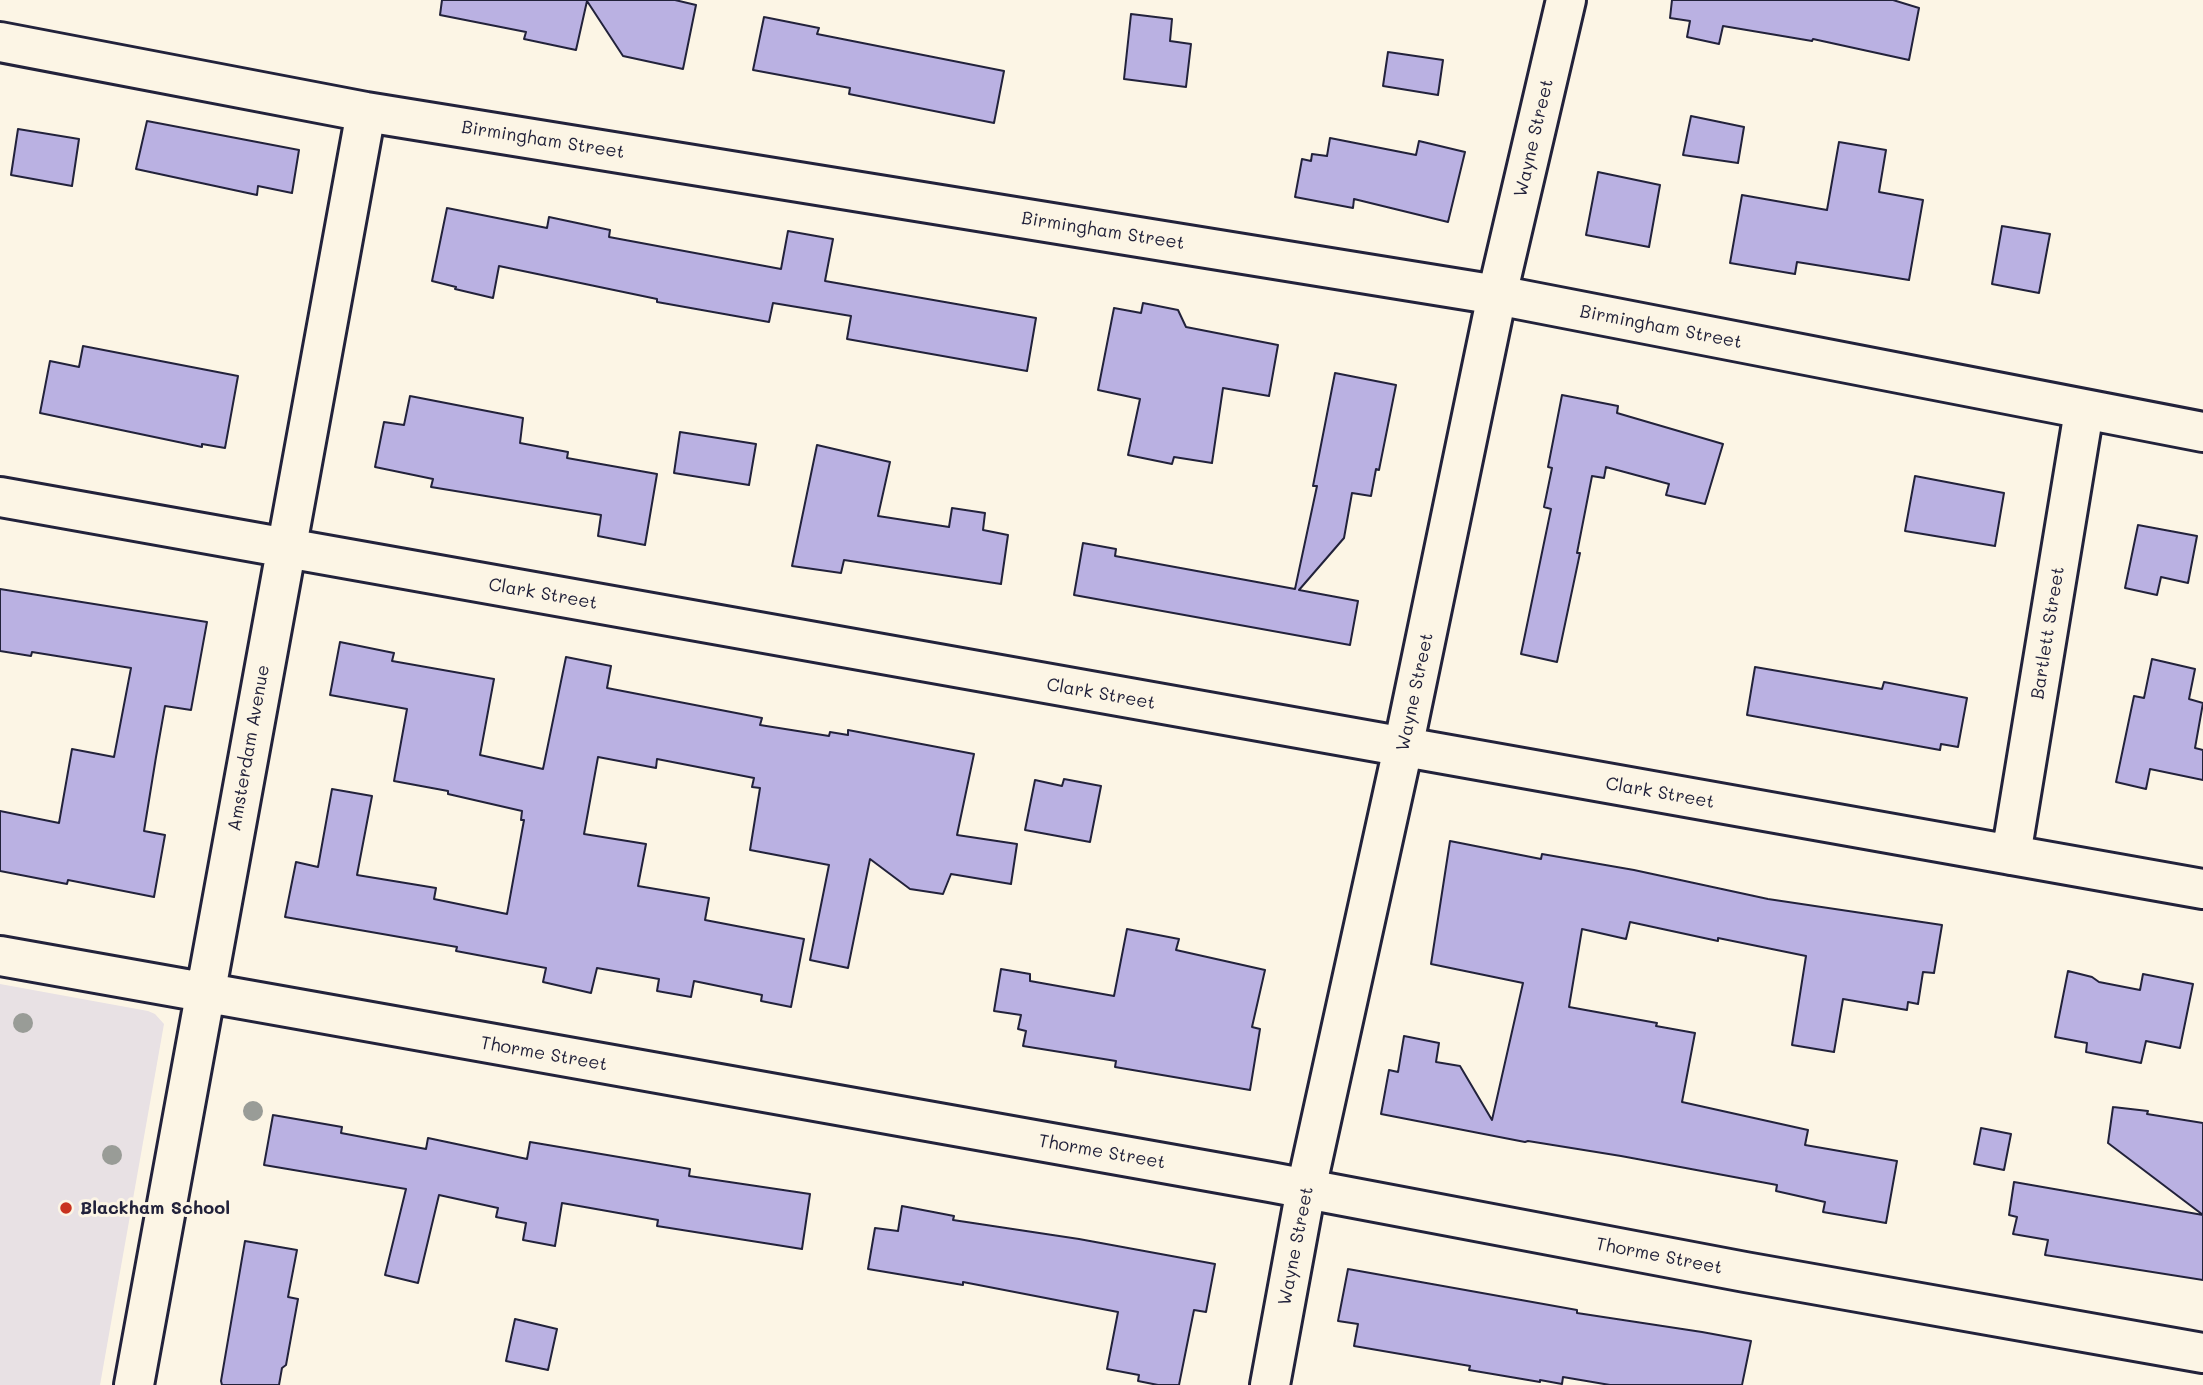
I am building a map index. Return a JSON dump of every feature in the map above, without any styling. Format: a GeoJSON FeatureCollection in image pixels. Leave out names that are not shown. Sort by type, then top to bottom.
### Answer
{"type":"FeatureCollection","features":[{"type":"Feature","properties":{"kind":"street","name":"Wayne Street"},"geometry":{"type":"LineString","coordinates":[[1270,1385],[1306,1189],[1403,748],[1497,295],[1566,0]]}},
{"type":"Feature","properties":{"kind":"street","name":"Birmingham Street"},"geometry":{"type":"LineString","coordinates":[[0,42],[366,111],[1497,295],[2203,432]]}},
{"type":"Feature","properties":{"kind":"street","name":"Amsterdam Avenue"},"geometry":{"type":"LineString","coordinates":[[134,1385],[366,111]]}},
{"type":"Feature","properties":{"kind":"street","name":"Bartlett Street"},"geometry":{"type":"LineString","coordinates":[[2011,855],[2084,411]]}},
{"type":"Feature","properties":{"kind":"street","name":"Clark Street"},"geometry":{"type":"LineString","coordinates":[[0,497],[2203,889]]}},
{"type":"Feature","properties":{"kind":"street","name":"Thorme Street"},"geometry":{"type":"LineString","coordinates":[[0,956],[1306,1189],[1745,1272],[2203,1353]]}},
{"type":"Feature","properties":{"kind":"shaded area","name":"Blackham School"},"geometry":{"type":"Polygon","coordinates":[[[0,984],[148,1011],[164,1024],[100,1385],[0,1385],[0,984]]]}},
{"type":"Feature","properties":{"kind":"building"},"geometry":{"type":"Polygon","coordinates":[[[442,0],[675,0],[696,5],[683,69],[623,56],[587,1],[576,50],[524,39],[526,32],[440,15],[442,0]]]}},
{"type":"Feature","properties":{"kind":"building"},"geometry":{"type":"Polygon","coordinates":[[[1672,0],[1893,0],[1919,8],[1909,60],[1813,39],[1812,41],[1723,26],[1719,44],[1687,37],[1690,21],[1670,18],[1672,0]]]}},
{"type":"Feature","properties":{"kind":"building"},"geometry":{"type":"Polygon","coordinates":[[[1131,14],[1172,19],[1170,41],[1191,44],[1186,87],[1124,79],[1131,14]]]}},
{"type":"Feature","properties":{"kind":"building"},"geometry":{"type":"Polygon","coordinates":[[[764,17],[819,28],[817,34],[1004,71],[994,123],[849,94],[850,88],[753,70],[764,17]]]}},
{"type":"Feature","properties":{"kind":"building"},"geometry":{"type":"Polygon","coordinates":[[[1388,52],[1443,60],[1438,95],[1383,86],[1388,52]]]}},
{"type":"Feature","properties":{"kind":"building"},"geometry":{"type":"Polygon","coordinates":[[[1691,116],[1744,127],[1738,163],[1683,155],[1691,116]]]}},
{"type":"Feature","properties":{"kind":"building"},"geometry":{"type":"Polygon","coordinates":[[[147,121],[299,150],[292,193],[258,186],[257,195],[136,169],[147,121]]]}},
{"type":"Feature","properties":{"kind":"building"},"geometry":{"type":"Polygon","coordinates":[[[18,129],[79,139],[72,186],[11,175],[18,129]]]}},
{"type":"Feature","properties":{"kind":"building"},"geometry":{"type":"Polygon","coordinates":[[[1330,138],[1416,155],[1419,141],[1465,152],[1448,222],[1354,199],[1353,208],[1295,197],[1302,159],[1311,161],[1312,154],[1327,156],[1330,138]]]}},
{"type":"Feature","properties":{"kind":"building"},"geometry":{"type":"Polygon","coordinates":[[[1839,142],[1886,150],[1879,192],[1923,200],[1909,280],[1797,262],[1795,274],[1730,263],[1742,195],[1827,210],[1839,142]]]}},
{"type":"Feature","properties":{"kind":"building"},"geometry":{"type":"Polygon","coordinates":[[[1598,172],[1660,185],[1649,247],[1586,235],[1598,172]]]}},
{"type":"Feature","properties":{"kind":"building"},"geometry":{"type":"Polygon","coordinates":[[[447,208],[547,228],[549,217],[610,230],[609,237],[781,269],[788,231],[833,239],[825,281],[1036,318],[1027,371],[847,339],[851,316],[773,303],[769,322],[657,302],[657,299],[499,266],[493,298],[455,289],[456,287],[432,281],[447,208]]]}},
{"type":"Feature","properties":{"kind":"building"},"geometry":{"type":"Polygon","coordinates":[[[2002,226],[2050,234],[2039,293],[1992,284],[2002,226]]]}},
{"type":"Feature","properties":{"kind":"building"},"geometry":{"type":"Polygon","coordinates":[[[1143,303],[1178,310],[1186,327],[1278,345],[1269,396],[1223,388],[1212,463],[1174,457],[1172,464],[1128,455],[1140,399],[1098,390],[1114,308],[1141,313],[1143,303]]]}},
{"type":"Feature","properties":{"kind":"building"},"geometry":{"type":"Polygon","coordinates":[[[83,346],[238,376],[225,448],[202,444],[202,447],[40,413],[50,361],[79,367],[83,346]]]}},
{"type":"Feature","properties":{"kind":"building"},"geometry":{"type":"Polygon","coordinates":[[[1335,373],[1396,385],[1371,496],[1352,493],[1344,538],[1299,590],[1358,601],[1350,645],[1074,595],[1083,543],[1116,549],[1115,556],[1295,589],[1317,486],[1313,486],[1335,373]]]}},
{"type":"Feature","properties":{"kind":"building"},"geometry":{"type":"Polygon","coordinates":[[[1562,395],[1618,406],[1617,413],[1723,444],[1705,504],[1666,495],[1669,484],[1606,467],[1604,478],[1592,476],[1577,553],[1580,553],[1557,662],[1521,654],[1551,509],[1544,507],[1552,468],[1548,467],[1562,395]]]}},
{"type":"Feature","properties":{"kind":"building"},"geometry":{"type":"Polygon","coordinates":[[[410,396],[523,418],[520,443],[568,452],[567,458],[657,474],[645,545],[598,536],[601,515],[431,487],[433,479],[375,467],[384,422],[404,425],[410,396]]]}},
{"type":"Feature","properties":{"kind":"building"},"geometry":{"type":"Polygon","coordinates":[[[680,432],[756,444],[749,485],[674,473],[680,432]]]}},
{"type":"Feature","properties":{"kind":"building"},"geometry":{"type":"Polygon","coordinates":[[[817,445],[890,462],[878,516],[949,527],[952,508],[985,513],[983,530],[1008,535],[1001,584],[844,560],[841,573],[792,566],[817,445]]]}},
{"type":"Feature","properties":{"kind":"building"},"geometry":{"type":"Polygon","coordinates":[[[1915,476],[2004,493],[1995,546],[1905,531],[1915,476]]]}},
{"type":"Feature","properties":{"kind":"building"},"geometry":{"type":"Polygon","coordinates":[[[2138,525],[2197,536],[2188,583],[2161,577],[2157,595],[2125,588],[2138,525]]]}},
{"type":"Feature","properties":{"kind":"building"},"geometry":{"type":"Polygon","coordinates":[[[0,589],[207,622],[191,710],[165,706],[144,831],[165,835],[154,897],[68,880],[67,884],[0,871],[0,811],[59,823],[72,749],[114,757],[131,668],[32,652],[31,656],[0,651],[0,589]]]}},
{"type":"Feature","properties":{"kind":"building"},"geometry":{"type":"Polygon","coordinates":[[[340,642],[394,653],[392,661],[494,679],[480,755],[543,769],[566,657],[611,666],[607,688],[762,718],[760,725],[829,736],[830,732],[848,735],[848,730],[974,754],[957,835],[1017,844],[1011,884],[951,874],[943,894],[910,889],[870,859],[848,968],[810,960],[829,865],[750,850],[760,788],[752,787],[754,778],[657,759],[656,768],[598,757],[584,834],[646,844],[638,886],[709,898],[705,920],[804,939],[791,1007],[761,1001],[762,995],[694,981],[691,997],[657,991],[659,979],[597,968],[591,993],[543,982],[546,968],[456,951],[457,947],[285,917],[296,862],[318,867],[332,789],[372,796],[357,875],[436,888],[434,899],[507,914],[524,820],[521,820],[522,811],[448,794],[448,791],[394,781],[407,709],[330,695],[340,642]]]}},
{"type":"Feature","properties":{"kind":"building"},"geometry":{"type":"Polygon","coordinates":[[[2152,659],[2195,669],[2189,699],[2203,703],[2195,748],[2203,750],[2203,780],[2150,769],[2146,789],[2116,782],[2134,696],[2144,698],[2152,659]]]}},
{"type":"Feature","properties":{"kind":"building"},"geometry":{"type":"Polygon","coordinates":[[[1755,667],[1882,689],[1884,682],[1967,698],[1958,747],[1941,744],[1940,750],[1747,715],[1755,667]]]}},
{"type":"Feature","properties":{"kind":"building"},"geometry":{"type":"Polygon","coordinates":[[[1064,779],[1101,786],[1090,842],[1025,830],[1035,780],[1062,786],[1064,779]]]}},
{"type":"Feature","properties":{"kind":"building"},"geometry":{"type":"Polygon","coordinates":[[[1450,841],[1541,859],[1542,854],[1634,870],[1768,899],[1942,925],[1934,973],[1923,972],[1918,1004],[1908,1002],[1907,1010],[1843,999],[1834,1052],[1792,1045],[1806,956],[1630,922],[1626,939],[1582,929],[1569,1007],[1657,1023],[1656,1026],[1695,1033],[1682,1102],[1808,1130],[1805,1145],[1897,1161],[1886,1223],[1823,1212],[1825,1202],[1776,1191],[1777,1185],[1621,1156],[1525,1142],[1381,1114],[1389,1070],[1398,1072],[1404,1036],[1439,1043],[1436,1062],[1460,1066],[1492,1120],[1523,983],[1431,964],[1450,841]]]}},
{"type":"Feature","properties":{"kind":"building"},"geometry":{"type":"Polygon","coordinates":[[[1127,929],[1179,939],[1176,950],[1265,970],[1252,1027],[1260,1029],[1250,1090],[1115,1067],[1116,1061],[1023,1046],[1026,1031],[1018,1029],[1021,1015],[994,1011],[1001,969],[1030,974],[1030,981],[1114,996],[1127,929]]]}},
{"type":"Feature","properties":{"kind":"building"},"geometry":{"type":"Polygon","coordinates":[[[2068,971],[2092,977],[2099,982],[2140,990],[2143,974],[2193,984],[2180,1048],[2146,1041],[2141,1063],[2086,1052],[2087,1043],[2055,1037],[2068,971]]]}},
{"type":"Feature","properties":{"kind":"building"},"geometry":{"type":"Polygon","coordinates":[[[2113,1107],[2148,1111],[2147,1114],[2203,1123],[2203,1215],[2108,1143],[2113,1107]]]}},
{"type":"Feature","properties":{"kind":"building"},"geometry":{"type":"Polygon","coordinates":[[[273,1115],[342,1127],[341,1133],[426,1149],[428,1138],[527,1159],[530,1142],[690,1169],[689,1176],[810,1194],[802,1249],[657,1226],[658,1220],[562,1203],[555,1246],[523,1240],[526,1223],[496,1217],[498,1208],[439,1195],[418,1283],[385,1275],[406,1189],[264,1165],[273,1115]]]}},
{"type":"Feature","properties":{"kind":"building"},"geometry":{"type":"Polygon","coordinates":[[[1981,1128],[2011,1134],[2004,1170],[1974,1164],[1981,1128]]]}},
{"type":"Feature","properties":{"kind":"building"},"geometry":{"type":"Polygon","coordinates":[[[2014,1182],[2203,1215],[2203,1280],[2045,1255],[2048,1240],[2013,1234],[2017,1217],[2009,1215],[2014,1182]]]}},
{"type":"Feature","properties":{"kind":"building"},"geometry":{"type":"Polygon","coordinates":[[[902,1206],[954,1216],[953,1220],[1079,1239],[1215,1264],[1206,1312],[1194,1310],[1179,1385],[1138,1381],[1139,1375],[1107,1369],[1118,1312],[963,1282],[963,1285],[868,1269],[875,1228],[898,1231],[902,1206]]]}},
{"type":"Feature","properties":{"kind":"building"},"geometry":{"type":"Polygon","coordinates":[[[245,1241],[297,1250],[288,1297],[298,1299],[286,1365],[282,1368],[279,1385],[222,1385],[221,1381],[245,1241]]]}},
{"type":"Feature","properties":{"kind":"building"},"geometry":{"type":"Polygon","coordinates":[[[1348,1269],[1577,1310],[1577,1313],[1751,1341],[1742,1385],[1610,1385],[1563,1377],[1562,1384],[1540,1382],[1469,1370],[1470,1366],[1354,1346],[1358,1324],[1338,1321],[1348,1269]]]}},
{"type":"Feature","properties":{"kind":"building"},"geometry":{"type":"Polygon","coordinates":[[[515,1319],[557,1329],[548,1370],[506,1361],[515,1319]]]}},
{"type":"Feature","properties":{"kind":"place","name":"Blackham School"},"geometry":{"type":"Point","coordinates":[66,1208]}}]}
